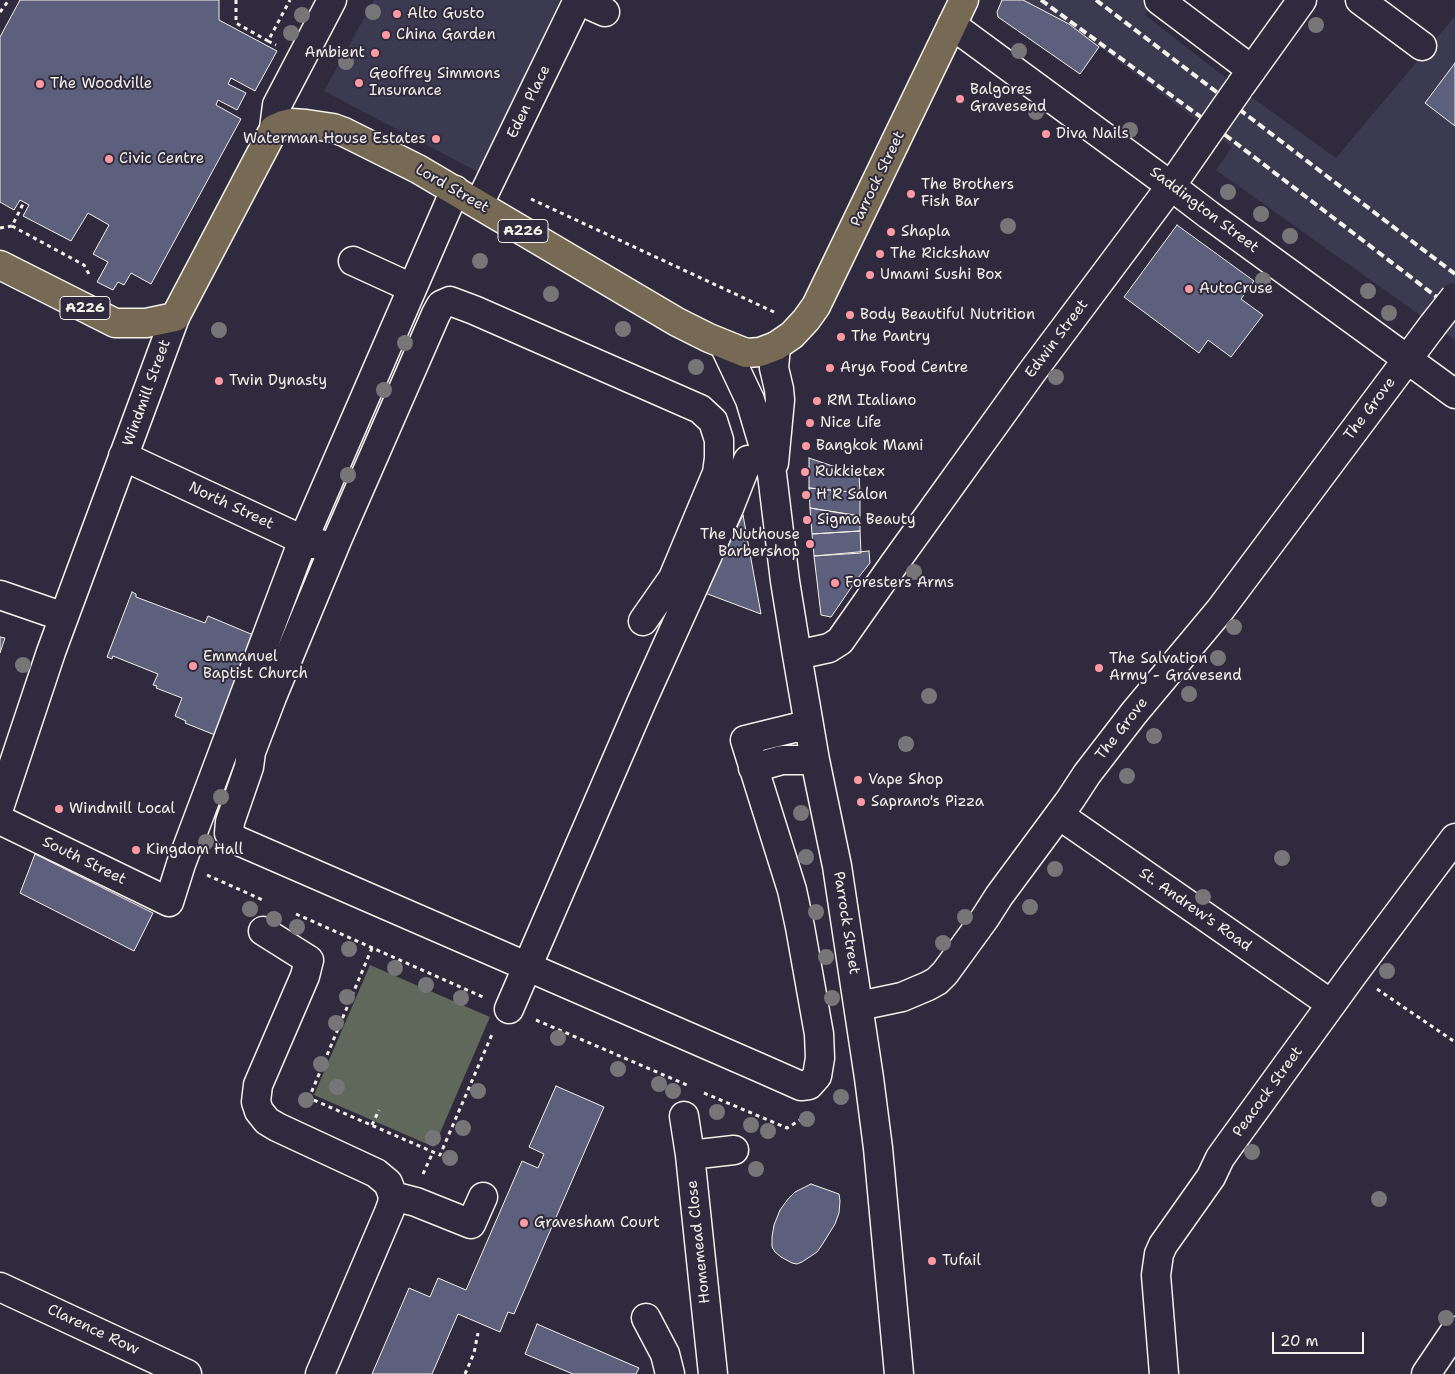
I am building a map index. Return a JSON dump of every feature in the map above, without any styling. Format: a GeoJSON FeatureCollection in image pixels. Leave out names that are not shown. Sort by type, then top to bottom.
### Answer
{"type":"FeatureCollection","features":[{"type":"Feature","properties":{"kind":"main road","name":"Parrock Street"},"geometry":{"type":"LineString","coordinates":[[724,345],[746,353],[760,352],[776,346],[792,335],[816,306],[964,0]]}},
{"type":"Feature","properties":{"kind":"main road","name":"Lord Street"},"geometry":{"type":"LineString","coordinates":[[274,129],[283,124],[297,123],[338,130],[418,169],[677,322],[724,345]]}},
{"type":"Feature","properties":{"kind":"main road","name":"Windmill Street"},"geometry":{"type":"LineString","coordinates":[[175,316],[274,129]]}},
{"type":"Feature","properties":{"kind":"main road","name":"A226"},"geometry":{"type":"LineString","coordinates":[[0,265],[116,323],[146,323],[175,316]]}},
{"type":"Feature","properties":{"kind":"street","name":"Windmill Street"},"geometry":{"type":"LineString","coordinates":[[274,129],[277,104],[332,0]]}},
{"type":"Feature","properties":{"kind":"street"},"geometry":{"type":"LineString","coordinates":[[578,0],[605,12]]}},
{"type":"Feature","properties":{"kind":"street","name":"Eden Place"},"geometry":{"type":"LineString","coordinates":[[479,204],[578,0]]}},
{"type":"Feature","properties":{"kind":"street"},"geometry":{"type":"LineString","coordinates":[[1159,0],[1246,79]]}},
{"type":"Feature","properties":{"kind":"street","name":"Edwin Street"},"geometry":{"type":"LineString","coordinates":[[797,655],[829,648],[840,641],[1032,372],[1171,186],[1302,0]]}},
{"type":"Feature","properties":{"kind":"street"},"geometry":{"type":"LineString","coordinates":[[1360,0],[1422,46]]}},
{"type":"Feature","properties":{"kind":"street","name":"Saddington Street"},"geometry":{"type":"LineString","coordinates":[[952,25],[1363,326],[1406,360],[1455,394]]}},
{"type":"Feature","properties":{"kind":"street"},"geometry":{"type":"LineString","coordinates":[[303,540],[455,190]]}},
{"type":"Feature","properties":{"kind":"street"},"geometry":{"type":"LineString","coordinates":[[354,261],[412,288]]}},
{"type":"Feature","properties":{"kind":"street","name":"The Grove"},"geometry":{"type":"LineString","coordinates":[[859,1006],[902,997],[941,978],[1087,774],[1134,713],[1220,610],[1455,297]]}},
{"type":"Feature","properties":{"kind":"street"},"geometry":{"type":"LineString","coordinates":[[643,621],[673,578],[717,473],[719,440],[713,421],[700,409],[474,310],[450,301],[441,305],[338,538],[272,697],[251,752],[249,767],[230,822],[230,833],[234,839],[527,967],[801,1086],[809,1085],[817,1076],[820,1050],[800,926],[792,890],[745,740],[809,726]]}},
{"type":"Feature","properties":{"kind":"street","name":"Windmill Street"},"geometry":{"type":"LineString","coordinates":[[0,805],[64,617],[175,316]]}},
{"type":"Feature","properties":{"kind":"street","name":"Parrock Street"},"geometry":{"type":"LineString","coordinates":[[724,345],[750,400],[772,474],[797,655],[815,760],[837,866],[859,1006],[878,1148],[899,1374]]}},
{"type":"Feature","properties":{"kind":"street","name":"Parrock Street"},"geometry":{"type":"LineString","coordinates":[[772,474],[780,400],[774,368],[776,346]]}},
{"type":"Feature","properties":{"kind":"street","name":"North Street"},"geometry":{"type":"LineString","coordinates":[[124,456],[312,544],[326,545],[338,538]]}},
{"type":"Feature","properties":{"kind":"street"},"geometry":{"type":"LineString","coordinates":[[503,1016],[527,967],[642,701],[729,508],[748,460]]}},
{"type":"Feature","properties":{"kind":"street","name":"South Street"},"geometry":{"type":"LineString","coordinates":[[0,820],[169,902],[181,864],[303,540]]}},
{"type":"Feature","properties":{"kind":"street"},"geometry":{"type":"LineString","coordinates":[[0,595],[64,617]]}},
{"type":"Feature","properties":{"kind":"street"},"geometry":{"type":"LineString","coordinates":[[753,768],[782,760],[815,760]]}},
{"type":"Feature","properties":{"kind":"street","name":"St. Andrew's Road"},"geometry":{"type":"LineString","coordinates":[[1059,815],[1331,1004]]}},
{"type":"Feature","properties":{"kind":"street","name":"Peacock Street"},"geometry":{"type":"LineString","coordinates":[[1164,1374],[1156,1275],[1160,1250],[1166,1238],[1210,1177],[1223,1154],[1331,1004],[1455,838]]}},
{"type":"Feature","properties":{"kind":"street"},"geometry":{"type":"LineString","coordinates":[[262,931],[309,960],[305,976],[258,1086],[256,1102],[259,1112],[277,1127],[376,1173],[388,1183],[393,1196],[389,1212],[320,1374]]}},
{"type":"Feature","properties":{"kind":"street","name":"Homemead Close"},"geometry":{"type":"LineString","coordinates":[[684,1116],[690,1155],[713,1374]]}},
{"type":"Feature","properties":{"kind":"street"},"geometry":{"type":"LineString","coordinates":[[690,1155],[734,1150]]}},
{"type":"Feature","properties":{"kind":"street"},"geometry":{"type":"LineString","coordinates":[[393,1196],[416,1202],[471,1224],[483,1197]]}},
{"type":"Feature","properties":{"kind":"street","name":"Clarence Row"},"geometry":{"type":"LineString","coordinates":[[0,1287],[75,1334],[187,1374]]}},
{"type":"Feature","properties":{"kind":"street"},"geometry":{"type":"LineString","coordinates":[[646,1318],[665,1354],[670,1374]]}},
{"type":"Feature","properties":{"kind":"street"},"geometry":{"type":"LineString","coordinates":[[1426,1374],[1455,1331]]}},
{"type":"Feature","properties":{"kind":"path"},"geometry":{"type":"LineString","coordinates":[[0,12],[9,0]]}},
{"type":"Feature","properties":{"kind":"path"},"geometry":{"type":"LineString","coordinates":[[236,0],[236,23],[268,41],[290,0]]}},
{"type":"Feature","properties":{"kind":"path"},"geometry":{"type":"LineString","coordinates":[[491,180],[771,311],[776,311]]}},
{"type":"Feature","properties":{"kind":"path"},"geometry":{"type":"LineString","coordinates":[[12,226],[24,202]]}},
{"type":"Feature","properties":{"kind":"path"},"geometry":{"type":"LineString","coordinates":[[0,228],[12,226],[84,265],[91,279]]}},
{"type":"Feature","properties":{"kind":"path"},"geometry":{"type":"LineString","coordinates":[[372,948],[333,1046],[309,1098],[440,1154],[503,1016]]}},
{"type":"Feature","properties":{"kind":"path"},"geometry":{"type":"LineString","coordinates":[[1354,973],[1455,1042]]}},
{"type":"Feature","properties":{"kind":"path"},"geometry":{"type":"LineString","coordinates":[[372,1125],[380,1110]]}},
{"type":"Feature","properties":{"kind":"path"},"geometry":{"type":"LineString","coordinates":[[465,1374],[474,1353],[478,1333]]}},
{"type":"Feature","properties":{"kind":"shaded area"},"geometry":{"type":"Polygon","coordinates":[[[374,0],[560,0],[480,173],[324,91],[374,0]]]}},
{"type":"Feature","properties":{"kind":"shaded area"},"geometry":{"type":"Polygon","coordinates":[[[1023,0],[1153,0],[1145,15],[1239,88],[1336,158],[1455,16],[1455,340],[1216,170],[1232,147],[1069,24],[1023,0]]]}},
{"type":"Feature","properties":{"kind":"shaded area"},"geometry":{"type":"Polygon","coordinates":[[[370,965],[490,1017],[434,1147],[314,1095],[370,965]]]}},
{"type":"Feature","properties":{"kind":"building","name":"Civic Centre"},"geometry":{"type":"Polygon","coordinates":[[[20,0],[219,0],[219,20],[277,51],[255,91],[231,78],[228,84],[246,93],[237,110],[218,100],[216,105],[241,119],[151,284],[131,273],[124,285],[118,282],[113,290],[97,282],[108,262],[93,254],[109,225],[88,213],[71,241],[23,216],[29,205],[20,200],[14,210],[0,202],[0,37],[20,0]]]}},
{"type":"Feature","properties":{"kind":"building"},"geometry":{"type":"Polygon","coordinates":[[[1002,0],[1023,0],[1069,24],[1099,47],[1080,74],[998,17],[997,12],[1002,0]]]}},
{"type":"Feature","properties":{"kind":"building"},"geometry":{"type":"Polygon","coordinates":[[[1455,63],[1455,126],[1425,103],[1455,63]]]}},
{"type":"Feature","properties":{"kind":"building","name":"AutoCruse"},"geometry":{"type":"Polygon","coordinates":[[[1177,225],[1254,281],[1241,299],[1263,315],[1231,357],[1208,340],[1199,353],[1124,297],[1177,225]]]}},
{"type":"Feature","properties":{"kind":"building"},"geometry":{"type":"Polygon","coordinates":[[[809,458],[859,475],[860,493],[809,488],[809,458]]]}},
{"type":"Feature","properties":{"kind":"building"},"geometry":{"type":"Polygon","coordinates":[[[809,488],[860,493],[860,516],[810,508],[809,488]]]}},
{"type":"Feature","properties":{"kind":"building"},"geometry":{"type":"Polygon","coordinates":[[[810,508],[860,516],[860,531],[812,534],[810,508]]]}},
{"type":"Feature","properties":{"kind":"building"},"geometry":{"type":"Polygon","coordinates":[[[743,515],[761,614],[705,593],[743,515]]]}},
{"type":"Feature","properties":{"kind":"building"},"geometry":{"type":"Polygon","coordinates":[[[860,531],[861,553],[814,556],[812,534],[860,531]]]}},
{"type":"Feature","properties":{"kind":"building","name":"Foresters Arms"},"geometry":{"type":"Polygon","coordinates":[[[869,551],[870,563],[858,578],[852,579],[853,585],[831,617],[821,615],[814,556],[869,551]]]}},
{"type":"Feature","properties":{"kind":"building","name":"Emmanuel Baptist Church"},"geometry":{"type":"Polygon","coordinates":[[[132,592],[136,594],[136,597],[205,623],[208,616],[258,637],[220,737],[185,723],[186,721],[175,716],[182,698],[156,688],[157,686],[153,685],[158,674],[113,656],[112,659],[107,657],[132,592]]]}},
{"type":"Feature","properties":{"kind":"building"},"geometry":{"type":"Polygon","coordinates":[[[0,637],[5,638],[0,653],[0,637]]]}},
{"type":"Feature","properties":{"kind":"building"},"geometry":{"type":"Polygon","coordinates":[[[35,854],[153,913],[134,951],[20,893],[35,854]]]}},
{"type":"Feature","properties":{"kind":"building","name":"Gravesham Court"},"geometry":{"type":"Polygon","coordinates":[[[556,1086],[604,1107],[514,1314],[508,1312],[500,1332],[458,1314],[432,1374],[372,1374],[409,1288],[430,1297],[438,1278],[466,1290],[522,1161],[538,1168],[544,1154],[529,1147],[556,1086]]]}},
{"type":"Feature","properties":{"kind":"building"},"geometry":{"type":"Polygon","coordinates":[[[811,1184],[839,1194],[839,1213],[835,1224],[817,1252],[802,1262],[792,1263],[781,1257],[772,1247],[774,1225],[780,1210],[788,1199],[795,1192],[811,1184]]]}},
{"type":"Feature","properties":{"kind":"building"},"geometry":{"type":"Polygon","coordinates":[[[537,1324],[639,1368],[636,1374],[573,1374],[525,1354],[537,1324]]]}},
{"type":"Feature","properties":{"kind":"railway"},"geometry":{"type":"LineString","coordinates":[[1041,0],[1224,134],[1455,311]]}},
{"type":"Feature","properties":{"kind":"railway"},"geometry":{"type":"LineString","coordinates":[[1096,0],[1455,274]]}},
{"type":"Feature","properties":{"kind":"place","name":"Alto Gusto"},"geometry":{"type":"Point","coordinates":[397,14]}},
{"type":"Feature","properties":{"kind":"place","name":"China Garden"},"geometry":{"type":"Point","coordinates":[386,35]}},
{"type":"Feature","properties":{"kind":"place","name":"Ambient"},"geometry":{"type":"Point","coordinates":[375,53]}},
{"type":"Feature","properties":{"kind":"place","name":"Geoffrey Simmons Insurance"},"geometry":{"type":"Point","coordinates":[359,83]}},
{"type":"Feature","properties":{"kind":"place","name":"The Woodville"},"geometry":{"type":"Point","coordinates":[40,84]}},
{"type":"Feature","properties":{"kind":"place","name":"Balgores Gravesend"},"geometry":{"type":"Point","coordinates":[960,99]}},
{"type":"Feature","properties":{"kind":"place","name":"Diva Nails"},"geometry":{"type":"Point","coordinates":[1046,134]}},
{"type":"Feature","properties":{"kind":"place","name":"Waterman House Estates"},"geometry":{"type":"Point","coordinates":[436,139]}},
{"type":"Feature","properties":{"kind":"place","name":"Civic Centre"},"geometry":{"type":"Point","coordinates":[109,159]}},
{"type":"Feature","properties":{"kind":"place","name":"The Brothers Fish Bar"},"geometry":{"type":"Point","coordinates":[911,194]}},
{"type":"Feature","properties":{"kind":"place","name":"Shapla"},"geometry":{"type":"Point","coordinates":[891,232]}},
{"type":"Feature","properties":{"kind":"place","name":"The Rickshaw"},"geometry":{"type":"Point","coordinates":[880,254]}},
{"type":"Feature","properties":{"kind":"place","name":"Umami Sushi Box"},"geometry":{"type":"Point","coordinates":[870,275]}},
{"type":"Feature","properties":{"kind":"place","name":"AutoCruse"},"geometry":{"type":"Point","coordinates":[1189,289]}},
{"type":"Feature","properties":{"kind":"place","name":"Body Beautiful Nutrition"},"geometry":{"type":"Point","coordinates":[850,315]}},
{"type":"Feature","properties":{"kind":"place","name":"The Pantry"},"geometry":{"type":"Point","coordinates":[841,337]}},
{"type":"Feature","properties":{"kind":"place","name":"Arya Food Centre"},"geometry":{"type":"Point","coordinates":[830,368]}},
{"type":"Feature","properties":{"kind":"place","name":"Twin Dynasty"},"geometry":{"type":"Point","coordinates":[219,381]}},
{"type":"Feature","properties":{"kind":"place","name":"RM Italiano"},"geometry":{"type":"Point","coordinates":[817,401]}},
{"type":"Feature","properties":{"kind":"place","name":"Nice Life"},"geometry":{"type":"Point","coordinates":[810,423]}},
{"type":"Feature","properties":{"kind":"place","name":"Bangkok Mami"},"geometry":{"type":"Point","coordinates":[806,446]}},
{"type":"Feature","properties":{"kind":"place","name":"Rukkietex"},"geometry":{"type":"Point","coordinates":[805,472]}},
{"type":"Feature","properties":{"kind":"place","name":"H R Salon"},"geometry":{"type":"Point","coordinates":[806,495]}},
{"type":"Feature","properties":{"kind":"place","name":"Sigma Beauty"},"geometry":{"type":"Point","coordinates":[807,520]}},
{"type":"Feature","properties":{"kind":"place","name":"The Nuthouse Barbershop"},"geometry":{"type":"Point","coordinates":[810,544]}},
{"type":"Feature","properties":{"kind":"place","name":"Foresters Arms"},"geometry":{"type":"Point","coordinates":[835,583]}},
{"type":"Feature","properties":{"kind":"place","name":"Emmanuel Baptist Church"},"geometry":{"type":"Point","coordinates":[193,666]}},
{"type":"Feature","properties":{"kind":"place","name":"The Salvation Army - Gravesend"},"geometry":{"type":"Point","coordinates":[1099,668]}},
{"type":"Feature","properties":{"kind":"place","name":"Vape Shop"},"geometry":{"type":"Point","coordinates":[858,780]}},
{"type":"Feature","properties":{"kind":"place","name":"Saprano's Pizza"},"geometry":{"type":"Point","coordinates":[861,802]}},
{"type":"Feature","properties":{"kind":"place","name":"Windmill Local"},"geometry":{"type":"Point","coordinates":[59,809]}},
{"type":"Feature","properties":{"kind":"place","name":"Kingdom Hall"},"geometry":{"type":"Point","coordinates":[136,850]}},
{"type":"Feature","properties":{"kind":"place","name":"Gravesham Court"},"geometry":{"type":"Point","coordinates":[524,1223]}},
{"type":"Feature","properties":{"kind":"place","name":"Tufail"},"geometry":{"type":"Point","coordinates":[932,1261]}}]}
